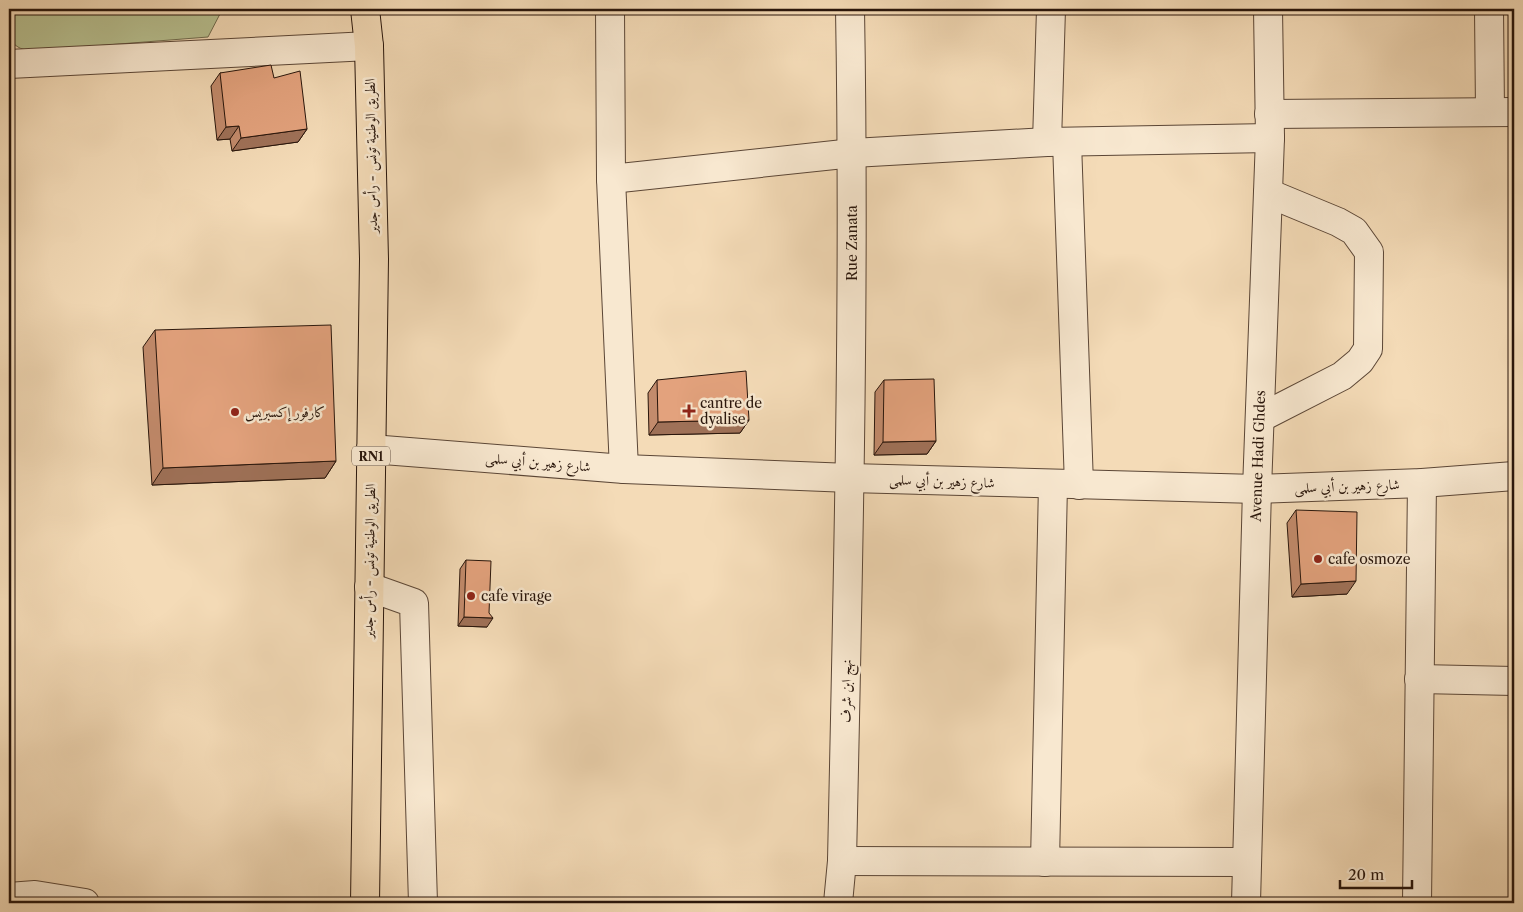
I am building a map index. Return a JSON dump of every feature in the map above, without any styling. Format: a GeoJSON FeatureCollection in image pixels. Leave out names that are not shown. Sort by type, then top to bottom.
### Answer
{"type":"FeatureCollection","features":[{"type":"Feature","properties":{"kind":"main road","name":"الطريق الوطنية تونس - رأس جدير"},"geometry":{"type":"LineString","coordinates":[[365,9],[369,46],[374,259],[365,903]]}},
{"type":"Feature","properties":{"kind":"street"},"geometry":{"type":"LineString","coordinates":[[610,9],[611,179],[624,469]]}},
{"type":"Feature","properties":{"kind":"street","name":"Rue Zanata"},"geometry":{"type":"LineString","coordinates":[[850,9],[853,153],[850,478]]}},
{"type":"Feature","properties":{"kind":"street"},"geometry":{"type":"LineString","coordinates":[[1045,862],[1066,485],[1057,142],[1051,9]]}},
{"type":"Feature","properties":{"kind":"street","name":"Avenue Hadi Ghdes"},"geometry":{"type":"LineString","coordinates":[[1246,903],[1257,489],[1270,126],[1268,9]]}},
{"type":"Feature","properties":{"kind":"street"},"geometry":{"type":"LineString","coordinates":[[611,179],[853,153],[1057,142],[1270,126],[1502,112],[1489,9]]}},
{"type":"Feature","properties":{"kind":"street"},"geometry":{"type":"LineString","coordinates":[[9,64],[369,46]]}},
{"type":"Feature","properties":{"kind":"street"},"geometry":{"type":"LineString","coordinates":[[1260,418],[1342,376],[1360,361],[1368,349],[1369,252],[1354,231],[1338,222],[1268,193]]}},
{"type":"Feature","properties":{"kind":"street","name":"شارع زهير بن أبي سلمى"},"geometry":{"type":"LineString","coordinates":[[371,449],[624,469],[1066,485],[1257,489],[1422,483],[1514,476]]}},
{"type":"Feature","properties":{"kind":"street","name":"نهج ابن شرف"},"geometry":{"type":"LineString","coordinates":[[838,903],[842,861],[850,478]]}},
{"type":"Feature","properties":{"kind":"street"},"geometry":{"type":"LineString","coordinates":[[1417,903],[1422,483]]}},
{"type":"Feature","properties":{"kind":"street"},"geometry":{"type":"LineString","coordinates":[[369,587],[414,603],[423,903]]}},
{"type":"Feature","properties":{"kind":"street"},"geometry":{"type":"LineString","coordinates":[[1420,679],[1514,681]]}},
{"type":"Feature","properties":{"kind":"street"},"geometry":{"type":"LineString","coordinates":[[842,861],[1247,862]]}},
{"type":"Feature","properties":{"kind":"street"},"geometry":{"type":"LineString","coordinates":[[9,897],[35,896],[70,902]]}},
{"type":"Feature","properties":{"kind":"green space"},"geometry":{"type":"Polygon","coordinates":[[[9,9],[221,9],[221,12],[208,37],[30,51],[18,47],[12,40],[9,30],[9,9]]]}},
{"type":"Feature","properties":{"kind":"building"},"geometry":{"type":"Polygon","coordinates":[[[271,65],[274,78],[300,71],[307,129],[241,138],[239,126],[226,127],[220,73],[271,65]]]}},
{"type":"Feature","properties":{"kind":"building","name":"كارفور إكسبريس"},"geometry":{"type":"Polygon","coordinates":[[[331,325],[336,461],[163,468],[155,330],[331,325]]]}},
{"type":"Feature","properties":{"kind":"building"},"geometry":{"type":"Polygon","coordinates":[[[746,371],[749,420],[658,422],[657,380],[746,371]]]}},
{"type":"Feature","properties":{"kind":"building"},"geometry":{"type":"Polygon","coordinates":[[[934,379],[936,441],[883,442],[884,380],[934,379]]]}},
{"type":"Feature","properties":{"kind":"building","name":"cafe osmoze"},"geometry":{"type":"Polygon","coordinates":[[[1296,510],[1357,512],[1356,581],[1301,584],[1296,510]]]}},
{"type":"Feature","properties":{"kind":"building","name":"cafe virage"},"geometry":{"type":"Polygon","coordinates":[[[466,560],[491,561],[489,613],[493,618],[464,617],[466,560]]]}},
{"type":"Feature","properties":{"kind":"place","name":"cantre de dyalise"},"geometry":{"type":"Point","coordinates":[689,411]}},
{"type":"Feature","properties":{"kind":"place","name":"كارفور إكسبريس"},"geometry":{"type":"Point","coordinates":[235,412]}},
{"type":"Feature","properties":{"kind":"place","name":"cafe osmoze"},"geometry":{"type":"Point","coordinates":[1318,559]}},
{"type":"Feature","properties":{"kind":"place","name":"cafe virage"},"geometry":{"type":"Point","coordinates":[471,596]}}]}
